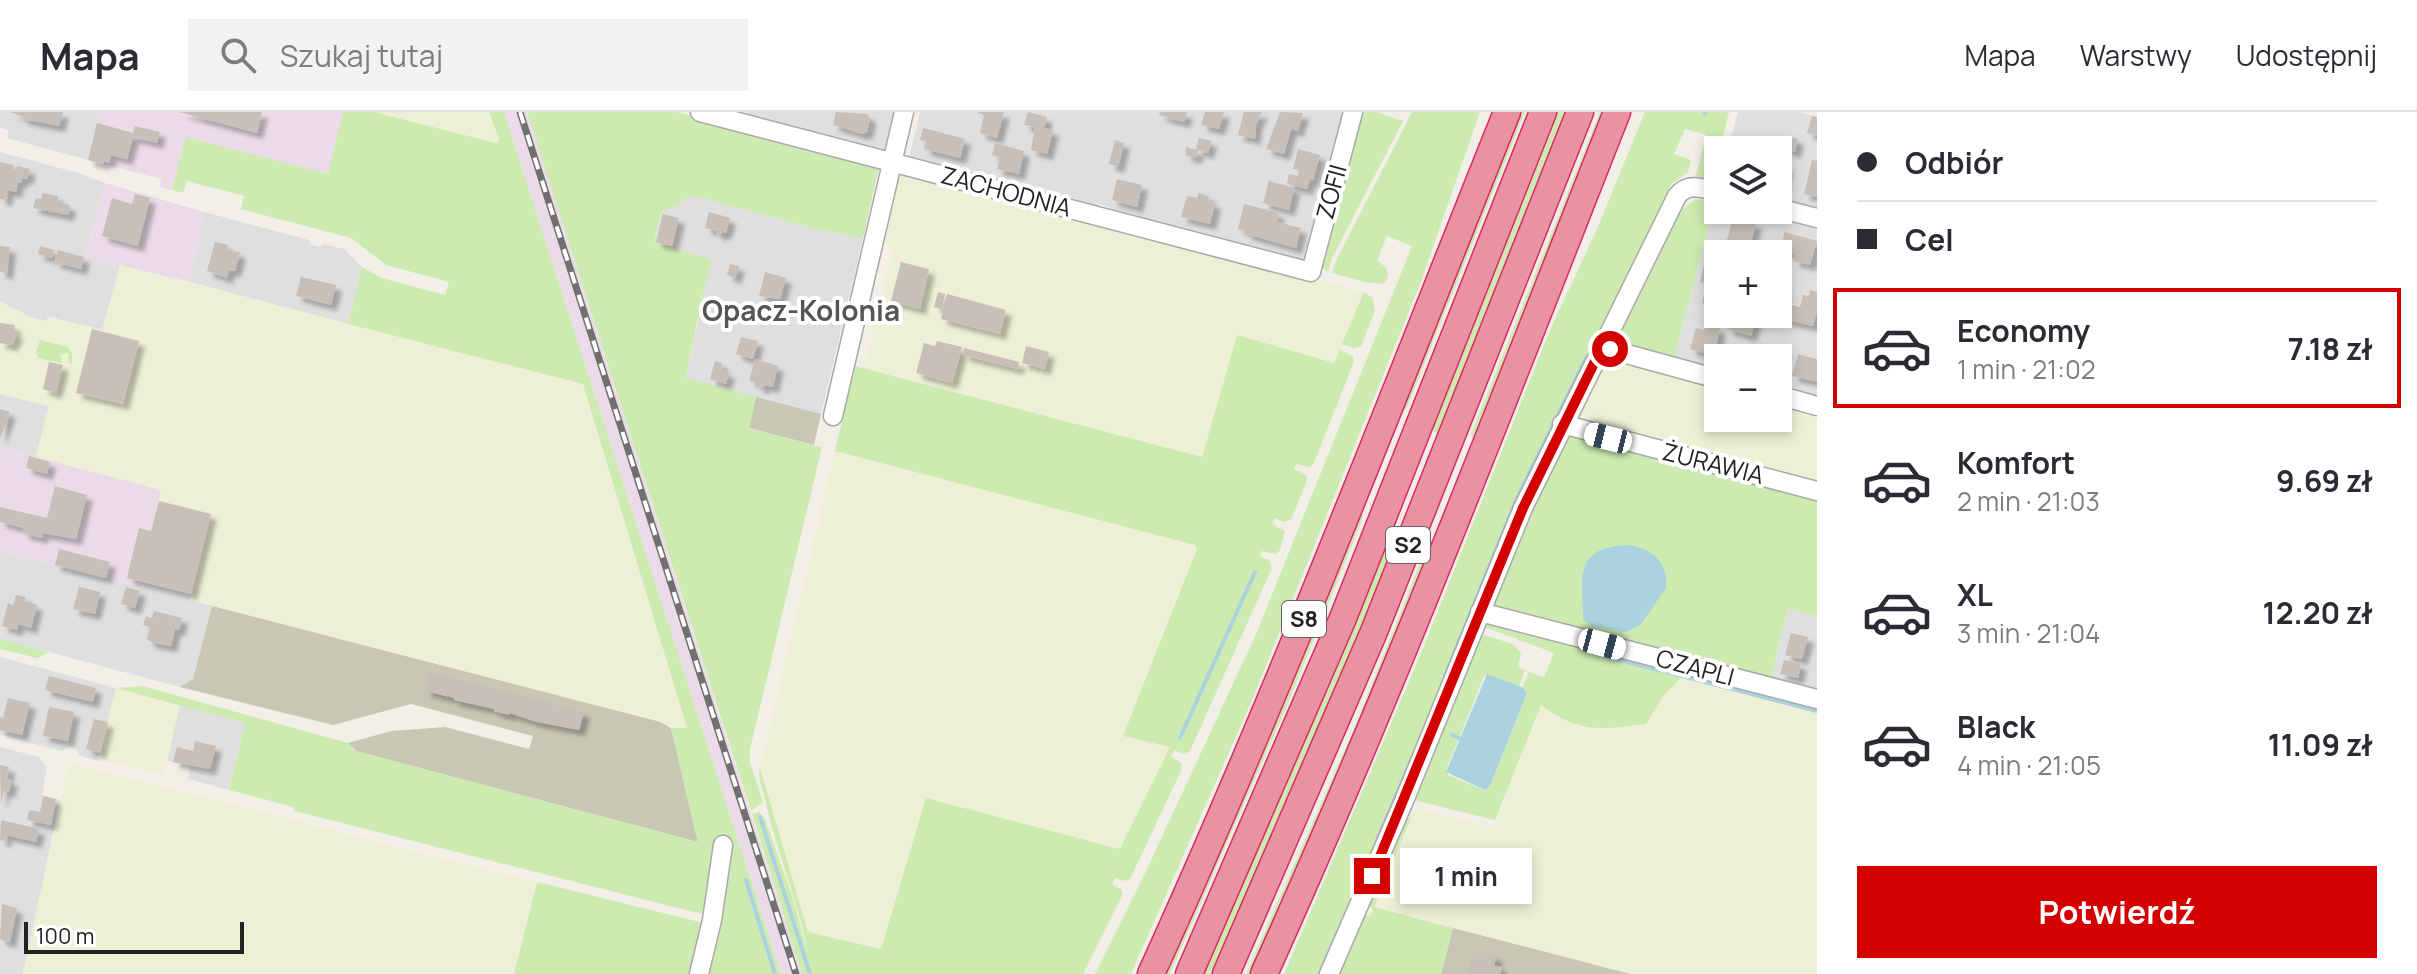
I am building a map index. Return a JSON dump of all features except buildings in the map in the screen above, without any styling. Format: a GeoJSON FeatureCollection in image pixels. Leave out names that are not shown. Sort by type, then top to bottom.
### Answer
{"type":"FeatureCollection","features":[{"type":"Feature","properties":{"kind":"highway","name":"S8"},"geometry":{"type":"LineString","coordinates":[[1151,974],[1308,609],[1507,112]]}},
{"type":"Feature","properties":{"kind":"highway","name":"S2"},"geometry":{"type":"LineString","coordinates":[[1189,974],[1343,618],[1543,112]]}},
{"type":"Feature","properties":{"kind":"highway","name":"S2"},"geometry":{"type":"LineString","coordinates":[[1226,974],[1373,634],[1580,112]]}},
{"type":"Feature","properties":{"kind":"highway"},"geometry":{"type":"LineString","coordinates":[[1264,974],[1310,873],[1405,643],[1617,112]]}},
{"type":"Feature","properties":{"kind":"street","name":"ZACHODNIA"},"geometry":{"type":"LineString","coordinates":[[700,112],[1311,272]]}},
{"type":"Feature","properties":{"kind":"street"},"geometry":{"type":"LineString","coordinates":[[833,416],[904,112]]}},
{"type":"Feature","properties":{"kind":"street","name":"ZOFII"},"geometry":{"type":"LineString","coordinates":[[1311,272],[1353,112]]}},
{"type":"Feature","properties":{"kind":"street"},"geometry":{"type":"LineString","coordinates":[[1329,974],[1404,801],[1523,508],[1562,424],[1677,196],[1689,187],[1704,190]]}},
{"type":"Feature","properties":{"kind":"street"},"geometry":{"type":"LineString","coordinates":[[1792,212],[1817,218]]}},
{"type":"Feature","properties":{"kind":"street"},"geometry":{"type":"LineString","coordinates":[[1603,345],[1704,375]]}},
{"type":"Feature","properties":{"kind":"street"},"geometry":{"type":"LineString","coordinates":[[1792,399],[1817,406]]}},
{"type":"Feature","properties":{"kind":"street","name":"ŻURAWIA"},"geometry":{"type":"LineString","coordinates":[[1562,424],[1817,491]]}},
{"type":"Feature","properties":{"kind":"street","name":"CZAPLI"},"geometry":{"type":"LineString","coordinates":[[1480,612],[1817,699]]}},
{"type":"Feature","properties":{"kind":"street"},"geometry":{"type":"LineString","coordinates":[[699,974],[712,920],[723,845]]}},
{"type":"Feature","properties":{"kind":"shaded area"},"geometry":{"type":"Polygon","coordinates":[[[0,112],[100,112],[88,160],[7,138],[9,130],[0,128],[0,112]]]}},
{"type":"Feature","properties":{"kind":"shaded area"},"geometry":{"type":"Polygon","coordinates":[[[100,112],[343,112],[328,174],[187,138],[172,190],[160,187],[161,179],[88,160],[100,112]]]}},
{"type":"Feature","properties":{"kind":"shaded area"},"geometry":{"type":"Polygon","coordinates":[[[374,112],[489,112],[499,139],[496,143],[374,112]]]}},
{"type":"Feature","properties":{"kind":"shaded area"},"geometry":{"type":"Polygon","coordinates":[[[504,112],[527,112],[802,974],[781,974],[504,112]]]}},
{"type":"Feature","properties":{"kind":"shaded area"},"geometry":{"type":"Polygon","coordinates":[[[747,112],[894,112],[884,152],[746,116],[747,112]]]}},
{"type":"Feature","properties":{"kind":"shaded area"},"geometry":{"type":"Polygon","coordinates":[[[920,112],[1343,112],[1303,261],[1113,211],[1099,204],[1049,194],[1046,189],[1035,186],[1028,189],[982,177],[972,171],[961,172],[939,163],[938,166],[909,158],[920,112]]]}},
{"type":"Feature","properties":{"kind":"shaded area"},"geometry":{"type":"Polygon","coordinates":[[[1738,112],[1798,112],[1817,117],[1817,209],[1792,202],[1792,136],[1732,136],[1738,112]]]}},
{"type":"Feature","properties":{"kind":"shaded area"},"geometry":{"type":"Polygon","coordinates":[[[0,152],[105,183],[86,256],[120,265],[103,330],[49,317],[46,322],[0,301],[0,152]]]}},
{"type":"Feature","properties":{"kind":"shaded area"},"geometry":{"type":"Polygon","coordinates":[[[900,173],[1364,292],[1335,363],[1237,335],[1202,457],[864,368],[893,246],[883,244],[900,173]]]}},
{"type":"Feature","properties":{"kind":"shaded area"},"geometry":{"type":"Polygon","coordinates":[[[105,183],[204,212],[190,282],[86,257],[105,183]]]}},
{"type":"Feature","properties":{"kind":"shaded area"},"geometry":{"type":"Polygon","coordinates":[[[690,195],[812,228],[863,238],[821,414],[686,379],[700,299],[712,261],[654,243],[662,212],[677,206],[690,195]]]}},
{"type":"Feature","properties":{"kind":"shaded area"},"geometry":{"type":"Polygon","coordinates":[[[204,212],[309,240],[311,245],[320,247],[324,244],[344,249],[362,267],[348,324],[190,282],[204,212]]]}},
{"type":"Feature","properties":{"kind":"shaded area"},"geometry":{"type":"Polygon","coordinates":[[[1792,222],[1817,229],[1817,396],[1792,390],[1792,344],[1704,344],[1704,366],[1674,359],[1704,244],[1704,328],[1792,328],[1792,240],[1705,240],[1709,224],[1792,222]]]}},
{"type":"Feature","properties":{"kind":"shaded area"},"geometry":{"type":"Polygon","coordinates":[[[120,265],[583,384],[687,729],[671,728],[658,721],[190,600],[211,514],[159,501],[161,490],[36,457],[49,406],[0,394],[0,301],[28,316],[46,321],[48,317],[102,330],[120,265]]]}},
{"type":"Feature","properties":{"kind":"shaded area"},"geometry":{"type":"Polygon","coordinates":[[[1608,356],[1704,380],[1704,432],[1792,432],[1792,403],[1817,410],[1817,485],[1580,426],[1574,414],[1601,362],[1608,356]]]}},
{"type":"Feature","properties":{"kind":"shaded area"},"geometry":{"type":"Polygon","coordinates":[[[0,394],[49,406],[36,457],[0,447],[0,394]]]}},
{"type":"Feature","properties":{"kind":"shaded area"},"geometry":{"type":"Polygon","coordinates":[[[756,397],[821,414],[814,445],[749,428],[756,397]]]}},
{"type":"Feature","properties":{"kind":"shaded area"},"geometry":{"type":"Polygon","coordinates":[[[0,447],[162,490],[159,501],[211,514],[191,594],[139,581],[137,586],[0,551],[0,447]]]}},
{"type":"Feature","properties":{"kind":"shaded area"},"geometry":{"type":"Polygon","coordinates":[[[835,451],[1195,545],[1197,549],[1124,735],[1171,747],[1120,849],[926,798],[881,949],[808,932],[760,768],[835,451]]]}},
{"type":"Feature","properties":{"kind":"shaded area"},"geometry":{"type":"Polygon","coordinates":[[[0,551],[137,586],[139,581],[191,594],[190,600],[212,606],[193,679],[180,687],[0,639],[0,551]]]}},
{"type":"Feature","properties":{"kind":"shaded area"},"geometry":{"type":"Polygon","coordinates":[[[212,606],[665,723],[671,728],[698,842],[356,751],[348,743],[391,731],[445,727],[529,749],[533,736],[411,704],[333,725],[180,687],[193,679],[212,606]]]}},
{"type":"Feature","properties":{"kind":"shaded area"},"geometry":{"type":"Polygon","coordinates":[[[1788,609],[1817,616],[1817,690],[1771,678],[1788,609]]]}},
{"type":"Feature","properties":{"kind":"shaded area"},"geometry":{"type":"Polygon","coordinates":[[[0,657],[116,688],[98,761],[80,756],[77,749],[69,747],[62,751],[0,735],[0,657]]]}},
{"type":"Feature","properties":{"kind":"shaded area"},"geometry":{"type":"Polygon","coordinates":[[[1685,673],[1817,709],[1817,974],[1631,974],[1374,907],[1415,807],[1493,827],[1541,705],[1553,716],[1582,727],[1603,730],[1645,724],[1664,695],[1685,673]]]}},
{"type":"Feature","properties":{"kind":"shaded area"},"geometry":{"type":"Polygon","coordinates":[[[116,688],[180,705],[163,775],[98,759],[116,688]]]}},
{"type":"Feature","properties":{"kind":"shaded area"},"geometry":{"type":"Polygon","coordinates":[[[180,705],[245,723],[229,790],[188,779],[190,766],[167,761],[180,705]]]}},
{"type":"Feature","properties":{"kind":"shaded area"},"geometry":{"type":"Polygon","coordinates":[[[0,747],[39,757],[47,767],[42,795],[60,800],[23,974],[0,974],[0,747]]]}},
{"type":"Feature","properties":{"kind":"shaded area"},"geometry":{"type":"Polygon","coordinates":[[[69,763],[537,882],[514,974],[23,974],[69,763]]]}},
{"type":"Feature","properties":{"kind":"shaded area"},"geometry":{"type":"Polygon","coordinates":[[[1453,928],[1631,974],[1441,974],[1453,928]]]}},
{"type":"Feature","properties":{"kind":"green space"},"geometry":{"type":"Polygon","coordinates":[[[343,112],[374,112],[496,143],[499,139],[489,112],[504,112],[781,974],[703,974],[726,846],[724,835],[721,835],[702,914],[294,811],[294,807],[229,790],[245,723],[116,688],[142,686],[348,743],[356,751],[698,842],[671,728],[687,728],[583,384],[348,324],[362,267],[382,278],[445,295],[449,282],[386,265],[351,238],[241,209],[244,196],[187,181],[183,193],[172,190],[186,137],[328,174],[343,112]]]}},
{"type":"Feature","properties":{"kind":"green space"},"geometry":{"type":"Polygon","coordinates":[[[527,112],[677,112],[879,167],[863,238],[812,228],[690,195],[677,206],[662,212],[654,242],[712,260],[686,378],[756,397],[749,428],[822,447],[750,749],[750,762],[763,802],[751,811],[527,112]]]}},
{"type":"Feature","properties":{"kind":"green space"},"geometry":{"type":"Polygon","coordinates":[[[1362,112],[1376,112],[1403,121],[1332,258],[1328,272],[1320,266],[1362,112]]]}},
{"type":"Feature","properties":{"kind":"green space"},"geometry":{"type":"Polygon","coordinates":[[[1412,112],[1480,112],[1422,279],[1253,698],[1131,974],[1095,974],[1257,632],[1412,246],[1387,236],[1377,260],[1388,274],[1382,284],[1332,273],[1412,112]]]}},
{"type":"Feature","properties":{"kind":"green space"},"geometry":{"type":"Polygon","coordinates":[[[1516,112],[1525,112],[1406,410],[1400,409],[1516,112]]]}},
{"type":"Feature","properties":{"kind":"green space"},"geometry":{"type":"Polygon","coordinates":[[[1557,112],[1567,112],[1437,434],[1431,429],[1557,112]]]}},
{"type":"Feature","properties":{"kind":"green space"},"geometry":{"type":"Polygon","coordinates":[[[1600,112],[1608,112],[1474,441],[1471,434],[1600,112]]]}},
{"type":"Feature","properties":{"kind":"green space"},"geometry":{"type":"Polygon","coordinates":[[[1645,112],[1729,112],[1723,136],[1706,136],[1685,129],[1674,154],[1691,160],[1688,172],[1671,184],[1655,229],[1323,974],[1284,974],[1424,646],[1550,330],[1597,229],[1645,112]]]}},
{"type":"Feature","properties":{"kind":"green space"},"geometry":{"type":"Polygon","coordinates":[[[1704,143],[1704,182],[1696,176],[1704,143]]]}},
{"type":"Feature","properties":{"kind":"green space"},"geometry":{"type":"Polygon","coordinates":[[[1696,199],[1704,200],[1704,224],[1709,224],[1674,359],[1626,348],[1627,344],[1620,338],[1682,209],[1696,199]]]}},
{"type":"Feature","properties":{"kind":"green space"},"geometry":{"type":"Polygon","coordinates":[[[1364,292],[1373,298],[1375,311],[1361,346],[1354,348],[1342,344],[1364,292]]]}},
{"type":"Feature","properties":{"kind":"green space"},"geometry":{"type":"Polygon","coordinates":[[[1237,335],[1334,363],[1340,350],[1353,356],[1354,362],[1313,465],[1296,464],[1294,469],[1306,475],[1307,480],[1291,520],[1284,522],[1274,518],[1272,524],[1285,531],[1280,550],[1276,554],[1261,551],[1260,556],[1269,560],[1272,568],[1190,751],[1183,754],[1174,750],[1171,756],[1181,763],[1182,769],[1130,879],[1115,878],[1112,884],[1122,890],[1122,896],[1083,974],[802,974],[752,814],[759,812],[765,819],[793,898],[808,955],[799,916],[770,819],[760,768],[808,932],[881,949],[926,798],[1120,849],[1170,747],[1123,736],[1197,549],[1195,545],[835,451],[855,366],[1202,457],[1237,335]]]}},
{"type":"Feature","properties":{"kind":"green space"},"geometry":{"type":"Polygon","coordinates":[[[40,340],[68,347],[72,353],[72,364],[69,363],[68,353],[61,355],[62,363],[38,358],[36,352],[40,340]]]}},
{"type":"Feature","properties":{"kind":"green space"},"geometry":{"type":"Polygon","coordinates":[[[1567,436],[1817,497],[1817,616],[1788,609],[1771,678],[1492,607],[1525,514],[1567,436]]]}},
{"type":"Feature","properties":{"kind":"green space"},"geometry":{"type":"Polygon","coordinates":[[[1359,512],[1363,515],[1361,523],[1289,701],[1170,974],[1161,974],[1359,512]]]}},
{"type":"Feature","properties":{"kind":"green space"},"geometry":{"type":"Polygon","coordinates":[[[1390,532],[1399,535],[1340,681],[1213,974],[1203,974],[1276,809],[1390,532]]]}},
{"type":"Feature","properties":{"kind":"green space"},"geometry":{"type":"Polygon","coordinates":[[[1429,541],[1436,543],[1255,974],[1246,974],[1355,726],[1429,541]]]}},
{"type":"Feature","properties":{"kind":"green space"},"geometry":{"type":"Polygon","coordinates":[[[1488,622],[1685,673],[1664,695],[1646,724],[1616,728],[1578,725],[1541,705],[1495,820],[1418,801],[1414,799],[1481,634],[1513,644],[1521,653],[1518,667],[1525,670],[1519,686],[1484,676],[1446,770],[1448,775],[1484,790],[1490,786],[1527,693],[1522,687],[1529,672],[1544,677],[1554,653],[1487,628],[1482,623],[1488,622]]]}},
{"type":"Feature","properties":{"kind":"green space"},"geometry":{"type":"Polygon","coordinates":[[[0,639],[49,652],[37,658],[0,649],[0,639]]]}},
{"type":"Feature","properties":{"kind":"green space"},"geometry":{"type":"Polygon","coordinates":[[[1411,818],[1374,907],[1453,928],[1441,974],[1335,974],[1364,915],[1370,916],[1373,910],[1368,903],[1405,819],[1411,818]]]}},
{"type":"Feature","properties":{"kind":"green space"},"geometry":{"type":"Polygon","coordinates":[[[537,882],[700,922],[702,925],[690,974],[514,974],[537,882]]]}},
{"type":"Feature","properties":{"kind":"water"},"geometry":{"type":"Polygon","coordinates":[[[1626,545],[1643,549],[1661,563],[1666,588],[1641,624],[1633,629],[1625,632],[1592,626],[1583,619],[1584,568],[1596,552],[1626,545]]]}},
{"type":"Feature","properties":{"kind":"water"},"geometry":{"type":"Polygon","coordinates":[[[1487,674],[1522,687],[1527,693],[1490,786],[1485,790],[1446,772],[1487,674]]]}},
{"type":"Feature","properties":{"kind":"waterway"},"geometry":{"type":"LineString","coordinates":[[1445,676],[1517,498],[1586,358]]}},
{"type":"Feature","properties":{"kind":"waterway"},"geometry":{"type":"LineString","coordinates":[[1180,738],[1255,572]]}},
{"type":"Feature","properties":{"kind":"waterway"},"geometry":{"type":"LineString","coordinates":[[1593,653],[1817,711]]}},
{"type":"Feature","properties":{"kind":"waterway"},"geometry":{"type":"LineString","coordinates":[[1452,735],[1459,738]]}},
{"type":"Feature","properties":{"kind":"waterway"},"geometry":{"type":"LineString","coordinates":[[1377,840],[1413,756]]}},
{"type":"Feature","properties":{"kind":"waterway"},"geometry":{"type":"LineString","coordinates":[[760,817],[810,974]]}},
{"type":"Feature","properties":{"kind":"waterway"},"geometry":{"type":"LineString","coordinates":[[746,880],[775,974]]}},
{"type":"Feature","properties":{"kind":"railway"},"geometry":{"type":"LineString","coordinates":[[520,112],[796,974]]}},
{"type":"Feature","properties":{"kind":"district","name":"Opacz-Kolonia"},"geometry":{"type":"Point","coordinates":[801,311]}},
{"type":"Feature","properties":{"kind":"route"},"geometry":{"type":"LineString","coordinates":[[1372,876],[1523,508],[1603,345],[1610,349]]}}]}
